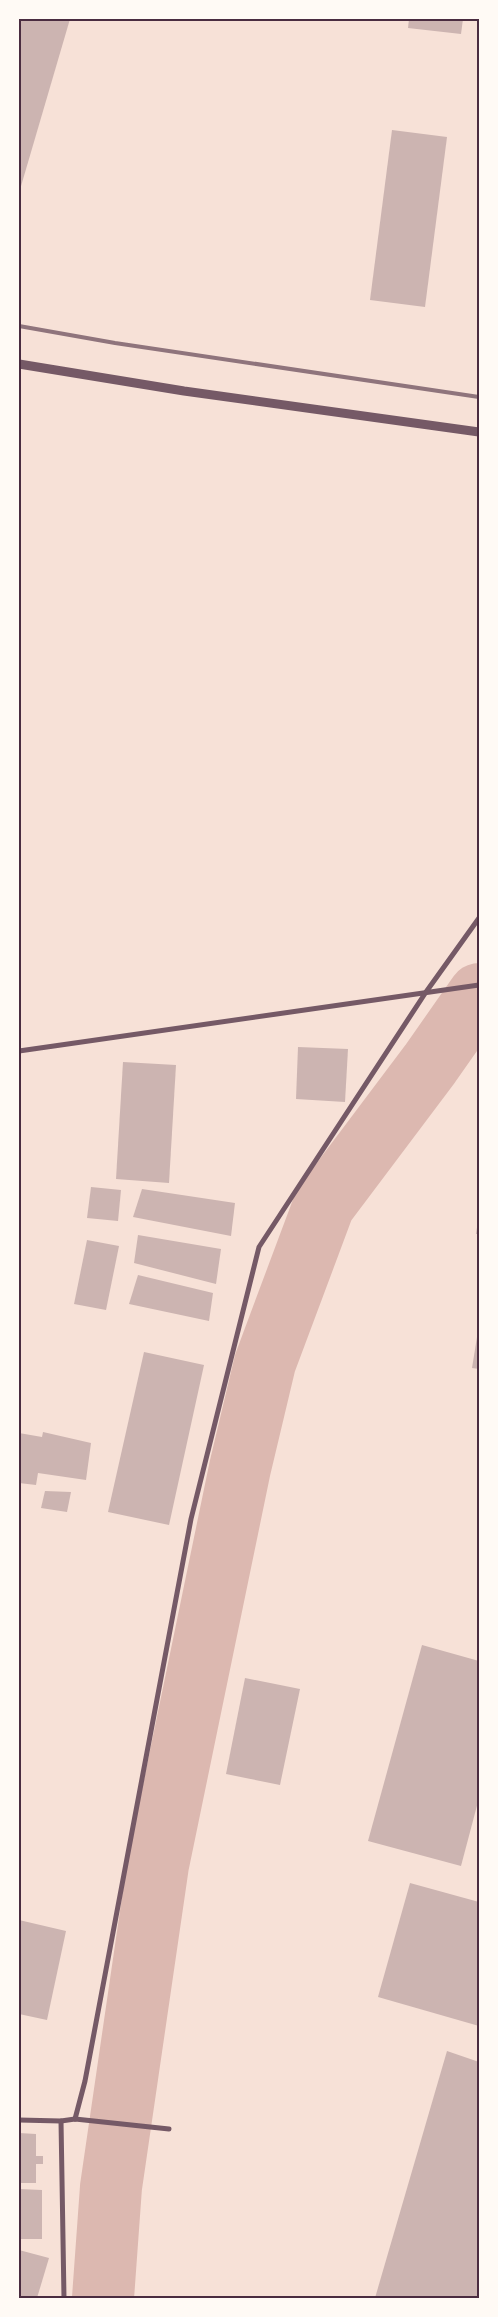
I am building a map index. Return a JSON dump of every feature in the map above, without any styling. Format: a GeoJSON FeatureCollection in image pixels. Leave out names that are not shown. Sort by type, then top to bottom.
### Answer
{"type":"FeatureCollection","features":[{"type":"Feature","properties":{"kind":"street"},"geometry":{"type":"LineString","coordinates":[[19,364],[184,391],[479,432]]}},
{"type":"Feature","properties":{"kind":"street"},"geometry":{"type":"LineString","coordinates":[[75,2119],[85,2081],[191,1519],[259,1247],[426,992],[479,918]]}},
{"type":"Feature","properties":{"kind":"street"},"geometry":{"type":"LineString","coordinates":[[19,1051],[444,988],[479,985]]}},
{"type":"Feature","properties":{"kind":"street"},"geometry":{"type":"LineString","coordinates":[[19,2120],[61,2121],[75,2119],[169,2129]]}},
{"type":"Feature","properties":{"kind":"street"},"geometry":{"type":"LineString","coordinates":[[61,2121],[64,2298]]}},
{"type":"Feature","properties":{"kind":"building"},"geometry":{"type":"Polygon","coordinates":[[[19,19],[70,19],[19,193],[19,19]]]}},
{"type":"Feature","properties":{"kind":"building"},"geometry":{"type":"Polygon","coordinates":[[[409,19],[463,19],[461,34],[408,28],[409,19]]]}},
{"type":"Feature","properties":{"kind":"building"},"geometry":{"type":"Polygon","coordinates":[[[392,130],[447,137],[425,307],[370,300],[392,130]]]}},
{"type":"Feature","properties":{"kind":"building"},"geometry":{"type":"Polygon","coordinates":[[[298,1047],[348,1049],[345,1102],[296,1099],[298,1047]]]}},
{"type":"Feature","properties":{"kind":"building"},"geometry":{"type":"Polygon","coordinates":[[[123,1062],[176,1065],[169,1183],[116,1179],[123,1062]]]}},
{"type":"Feature","properties":{"kind":"building"},"geometry":{"type":"Polygon","coordinates":[[[91,1187],[121,1190],[118,1221],[87,1218],[91,1187]]]}},
{"type":"Feature","properties":{"kind":"building"},"geometry":{"type":"Polygon","coordinates":[[[142,1189],[235,1203],[231,1236],[133,1217],[142,1189]]]}},
{"type":"Feature","properties":{"kind":"building"},"geometry":{"type":"Polygon","coordinates":[[[478,1221],[479,1234],[476,1234],[478,1221]]]}},
{"type":"Feature","properties":{"kind":"building"},"geometry":{"type":"Polygon","coordinates":[[[138,1235],[221,1249],[216,1284],[134,1263],[138,1235]]]}},
{"type":"Feature","properties":{"kind":"building"},"geometry":{"type":"Polygon","coordinates":[[[87,1240],[119,1246],[106,1310],[74,1304],[87,1240]]]}},
{"type":"Feature","properties":{"kind":"building"},"geometry":{"type":"Polygon","coordinates":[[[138,1275],[213,1293],[209,1321],[129,1304],[138,1275]]]}},
{"type":"Feature","properties":{"kind":"building"},"geometry":{"type":"Polygon","coordinates":[[[479,1331],[479,1369],[472,1368],[479,1331]]]}},
{"type":"Feature","properties":{"kind":"building"},"geometry":{"type":"Polygon","coordinates":[[[144,1352],[204,1365],[169,1525],[108,1512],[144,1352]]]}},
{"type":"Feature","properties":{"kind":"building"},"geometry":{"type":"Polygon","coordinates":[[[43,1432],[91,1443],[86,1480],[38,1473],[36,1485],[19,1483],[19,1433],[42,1437],[43,1432]]]}},
{"type":"Feature","properties":{"kind":"building"},"geometry":{"type":"Polygon","coordinates":[[[45,1491],[71,1492],[67,1512],[41,1508],[45,1491]]]}},
{"type":"Feature","properties":{"kind":"building"},"geometry":{"type":"Polygon","coordinates":[[[422,1645],[479,1661],[479,1798],[461,1866],[368,1841],[422,1645]]]}},
{"type":"Feature","properties":{"kind":"building"},"geometry":{"type":"Polygon","coordinates":[[[245,1678],[300,1689],[280,1785],[226,1774],[245,1678]]]}},
{"type":"Feature","properties":{"kind":"building"},"geometry":{"type":"Polygon","coordinates":[[[410,1883],[479,1902],[479,2026],[378,1997],[410,1883]]]}},
{"type":"Feature","properties":{"kind":"building"},"geometry":{"type":"Polygon","coordinates":[[[19,1920],[66,1931],[47,2020],[19,2014],[19,1920]]]}},
{"type":"Feature","properties":{"kind":"building"},"geometry":{"type":"Polygon","coordinates":[[[447,2051],[479,2062],[479,2298],[375,2298],[447,2051]]]}},
{"type":"Feature","properties":{"kind":"building"},"geometry":{"type":"Polygon","coordinates":[[[19,2133],[36,2134],[36,2156],[43,2156],[43,2164],[36,2164],[36,2183],[19,2183],[19,2133]]]}},
{"type":"Feature","properties":{"kind":"building"},"geometry":{"type":"Polygon","coordinates":[[[19,2189],[42,2190],[42,2239],[19,2239],[19,2189]]]}},
{"type":"Feature","properties":{"kind":"building"},"geometry":{"type":"Polygon","coordinates":[[[19,2250],[49,2258],[37,2298],[19,2298],[19,2250]]]}},
{"type":"Feature","properties":{"kind":"waterway"},"geometry":{"type":"LineString","coordinates":[[103,2298],[111,2187],[158,1865],[240,1468],[265,1363],[324,1205],[430,1064],[479,994]]}},
{"type":"Feature","properties":{"kind":"railway"},"geometry":{"type":"LineString","coordinates":[[19,326],[115,343],[479,397]]}}]}
